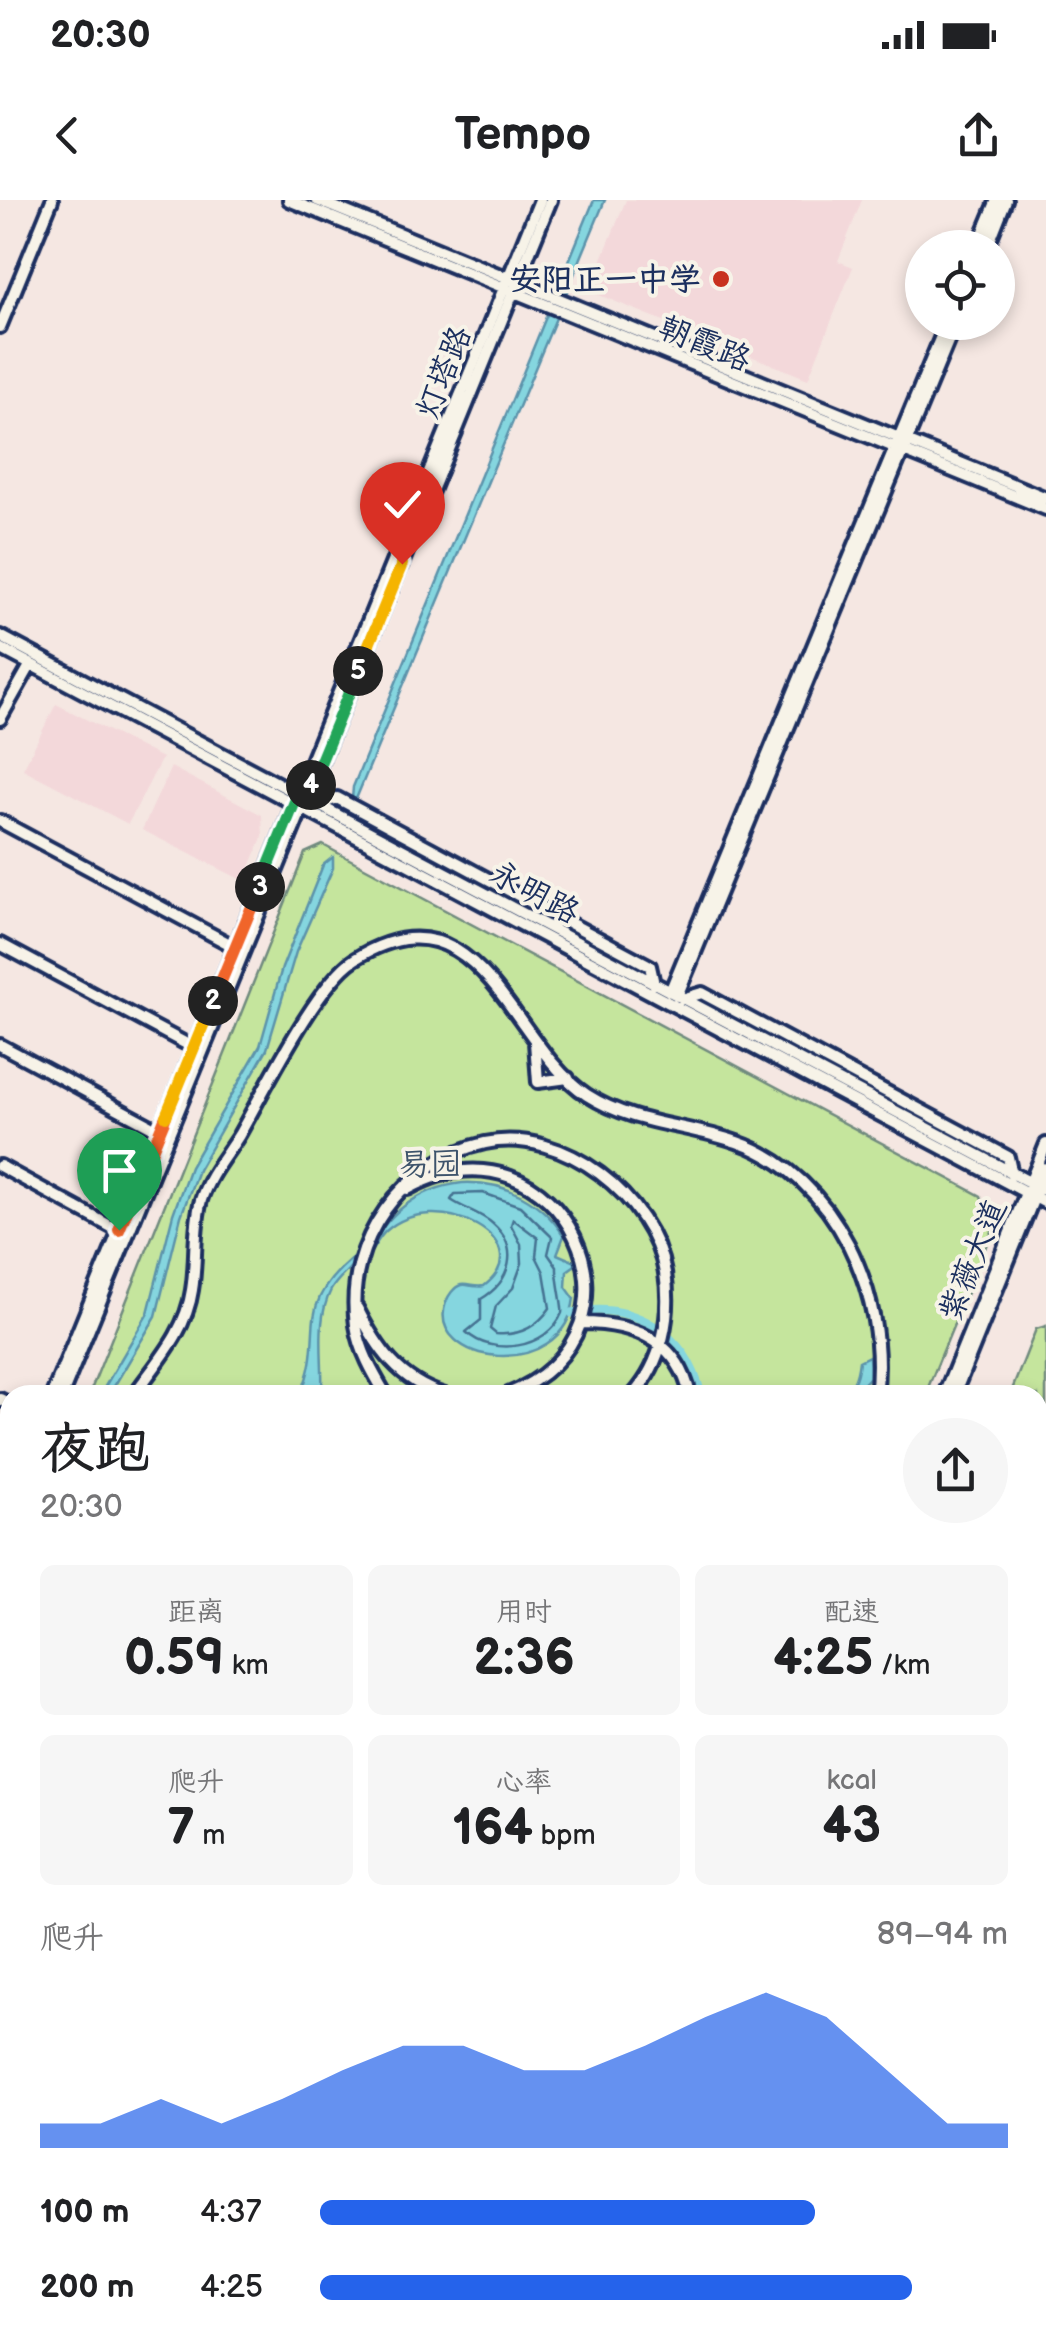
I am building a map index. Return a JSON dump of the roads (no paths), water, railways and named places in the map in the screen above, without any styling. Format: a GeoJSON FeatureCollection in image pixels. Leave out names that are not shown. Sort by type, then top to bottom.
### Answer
{"type":"FeatureCollection","features":[{"type":"Feature","properties":{"kind":"street"},"geometry":{"type":"LineString","coordinates":[[0,327],[52,200]]}},
{"type":"Feature","properties":{"kind":"street","name":"朝霞路"},"geometry":{"type":"LineString","coordinates":[[289,200],[1046,498]]}},
{"type":"Feature","properties":{"kind":"street","name":"朝霞路"},"geometry":{"type":"LineString","coordinates":[[318,200],[511,285]]}},
{"type":"Feature","properties":{"kind":"street","name":"灯塔路"},"geometry":{"type":"LineString","coordinates":[[511,285],[540,200]]}},
{"type":"Feature","properties":{"kind":"street","name":"灯塔路"},"geometry":{"type":"LineString","coordinates":[[66,1385],[300,801],[511,285],[550,200]]}},
{"type":"Feature","properties":{"kind":"street"},"geometry":{"type":"LineString","coordinates":[[985,230],[997,200]]}},
{"type":"Feature","properties":{"kind":"street"},"geometry":{"type":"LineString","coordinates":[[994,230],[1006,200]]}},
{"type":"Feature","properties":{"kind":"street"},"geometry":{"type":"LineString","coordinates":[[677,996],[940,340]]}},
{"type":"Feature","properties":{"kind":"street"},"geometry":{"type":"LineString","coordinates":[[901,444],[948,340]]}},
{"type":"Feature","properties":{"kind":"street","name":"朝霞路"},"geometry":{"type":"LineString","coordinates":[[901,444],[1046,509]]}},
{"type":"Feature","properties":{"kind":"street","name":"永明路"},"geometry":{"type":"LineString","coordinates":[[0,636],[300,801],[1035,1191]]}},
{"type":"Feature","properties":{"kind":"street","name":"永明路"},"geometry":{"type":"LineString","coordinates":[[0,648],[300,801],[318,805],[1012,1175],[1046,1203]]}},
{"type":"Feature","properties":{"kind":"street"},"geometry":{"type":"LineString","coordinates":[[0,719],[30,664]]}},
{"type":"Feature","properties":{"kind":"street","name":"灯塔路"},"geometry":{"type":"LineString","coordinates":[[56,1385],[235,947],[300,801]]}},
{"type":"Feature","properties":{"kind":"street"},"geometry":{"type":"LineString","coordinates":[[0,821],[235,947]]}},
{"type":"Feature","properties":{"kind":"street"},"geometry":{"type":"LineString","coordinates":[[141,1385],[182,1326],[192,1292],[201,1200],[213,1173],[328,985],[353,960],[386,944],[415,940],[450,948],[486,971],[535,1041],[568,1078],[610,1109],[652,1124],[738,1142],[779,1164],[819,1200],[842,1232],[873,1309],[879,1341],[877,1385]]}},
{"type":"Feature","properties":{"kind":"street"},"geometry":{"type":"LineString","coordinates":[[0,944],[194,1048]]}},
{"type":"Feature","properties":{"kind":"street"},"geometry":{"type":"LineString","coordinates":[[535,1041],[538,1082],[568,1078]]}},
{"type":"Feature","properties":{"kind":"street"},"geometry":{"type":"LineString","coordinates":[[0,1044],[160,1131]]}},
{"type":"Feature","properties":{"kind":"street"},"geometry":{"type":"LineString","coordinates":[[381,1385],[362,1347],[356,1307],[363,1246],[393,1199],[421,1172],[485,1142],[513,1142],[582,1162],[625,1193],[654,1236],[667,1284],[668,1308],[660,1342],[638,1385]]}},
{"type":"Feature","properties":{"kind":"street","name":"紫薇大道"},"geometry":{"type":"LineString","coordinates":[[958,1385],[1035,1191],[1046,1144]]}},
{"type":"Feature","properties":{"kind":"street"},"geometry":{"type":"LineString","coordinates":[[0,1166],[119,1230]]}},
{"type":"Feature","properties":{"kind":"street","name":"紫薇大道"},"geometry":{"type":"LineString","coordinates":[[948,1385],[1046,1168]]}},
{"type":"Feature","properties":{"kind":"street"},"geometry":{"type":"LineString","coordinates":[[393,1199],[428,1178],[483,1170],[522,1182],[568,1220],[583,1248],[583,1314],[569,1346],[541,1378],[527,1385]]}},
{"type":"Feature","properties":{"kind":"street"},"geometry":{"type":"LineString","coordinates":[[356,1307],[382,1354],[420,1385]]}},
{"type":"Feature","properties":{"kind":"street"},"geometry":{"type":"LineString","coordinates":[[583,1314],[635,1328],[660,1342],[674,1359],[686,1385]]}},
{"type":"Feature","properties":{"kind":"water"},"geometry":{"type":"Polygon","coordinates":[[[594,200],[605,200],[351,811],[353,787],[594,200]]]}},
{"type":"Feature","properties":{"kind":"water"},"geometry":{"type":"Polygon","coordinates":[[[333,857],[333,868],[296,952],[267,1049],[198,1170],[181,1216],[156,1316],[115,1385],[106,1385],[148,1313],[173,1214],[190,1167],[260,1046],[282,968],[323,865],[333,857]]]}},
{"type":"Feature","properties":{"kind":"water"},"geometry":{"type":"Polygon","coordinates":[[[462,1183],[493,1185],[520,1195],[544,1212],[564,1236],[557,1254],[578,1263],[567,1271],[566,1287],[574,1298],[565,1325],[547,1344],[523,1354],[498,1356],[474,1351],[455,1340],[445,1323],[450,1295],[461,1285],[484,1286],[499,1269],[500,1252],[492,1237],[476,1225],[431,1214],[407,1218],[386,1231],[368,1256],[383,1228],[404,1206],[431,1191],[462,1183]]]}},
{"type":"Feature","properties":{"kind":"water"},"geometry":{"type":"Polygon","coordinates":[[[359,1253],[326,1302],[322,1385],[304,1385],[317,1305],[337,1272],[359,1253]]]}},
{"type":"Feature","properties":{"kind":"water"},"geometry":{"type":"Polygon","coordinates":[[[869,1356],[870,1377],[862,1385],[852,1385],[856,1378],[859,1361],[869,1356]]]}},
{"type":"Feature","properties":{"kind":"waterway"},"geometry":{"type":"LineString","coordinates":[[572,1313],[616,1312],[654,1326],[683,1354],[698,1385]]}},
{"type":"Feature","properties":{"kind":"place","name":"安阳正一中学"},"geometry":{"type":"Point","coordinates":[721,279]}},
{"type":"Feature","properties":{"kind":"park label","name":"易园"},"geometry":{"type":"Point","coordinates":[430,1164]}}]}
